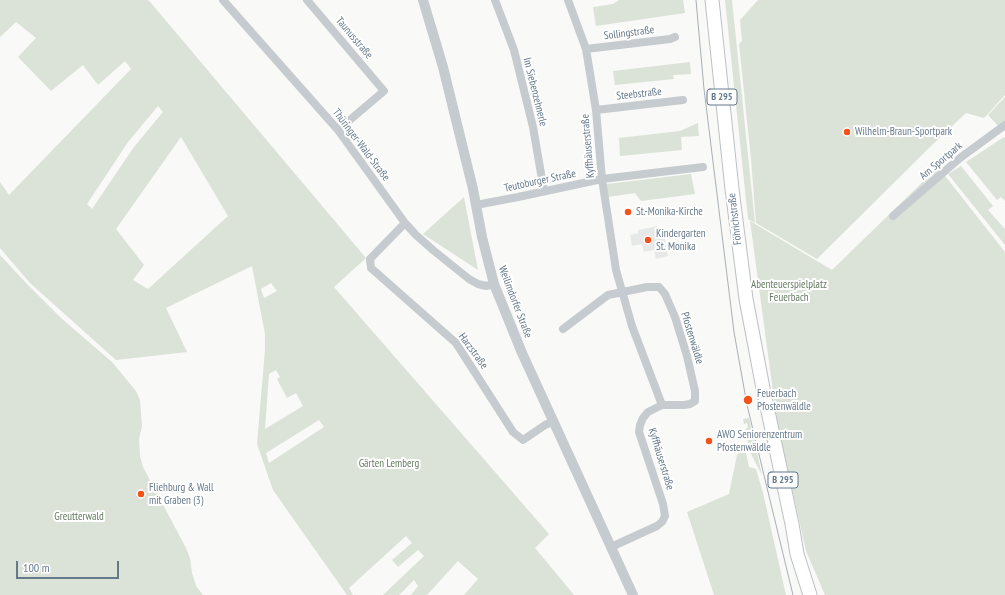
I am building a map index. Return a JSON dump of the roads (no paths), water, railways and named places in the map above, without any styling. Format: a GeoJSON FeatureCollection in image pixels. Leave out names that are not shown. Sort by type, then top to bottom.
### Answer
{"type":"FeatureCollection","features":[{"type":"Feature","properties":{"kind":"main road","name":"Föhrichstraße"},"geometry":{"type":"LineString","coordinates":[[708,0],[712,6],[738,244],[746,299],[792,524]]}},
{"type":"Feature","properties":{"kind":"main road","name":"B 295"},"geometry":{"type":"LineString","coordinates":[[792,524],[797,554],[810,595]]}},
{"type":"Feature","properties":{"kind":"main road","name":"B 295"},"geometry":{"type":"LineString","coordinates":[[792,524],[818,595]]}},
{"type":"Feature","properties":{"kind":"street","name":"Thüringer-Wald-Straße"},"geometry":{"type":"LineString","coordinates":[[223,0],[338,130],[405,223],[433,250],[469,279],[486,286],[494,284]]}},
{"type":"Feature","properties":{"kind":"street","name":"Taunusstraße"},"geometry":{"type":"LineString","coordinates":[[307,0],[384,91],[338,130]]}},
{"type":"Feature","properties":{"kind":"street","name":"Weilimdorfer Straße"},"geometry":{"type":"LineString","coordinates":[[423,0],[443,67],[494,284],[522,353],[633,595]]}},
{"type":"Feature","properties":{"kind":"street","name":"Im Siebenzehnerle"},"geometry":{"type":"LineString","coordinates":[[495,0],[514,50],[533,127],[544,191]]}},
{"type":"Feature","properties":{"kind":"street","name":"Kyffhäuserstraße"},"geometry":{"type":"LineString","coordinates":[[568,0],[586,49],[596,110],[602,179],[616,270],[632,326],[662,405],[648,412],[643,418],[639,432],[663,504],[665,516],[662,522],[657,526],[611,546]]}},
{"type":"Feature","properties":{"kind":"street","name":"Sollingstraße"},"geometry":{"type":"LineString","coordinates":[[586,49],[670,39],[675,37]]}},
{"type":"Feature","properties":{"kind":"street","name":"Steebstraße"},"geometry":{"type":"LineString","coordinates":[[596,110],[683,100]]}},
{"type":"Feature","properties":{"kind":"street","name":"Am Sportpark"},"geometry":{"type":"LineString","coordinates":[[894,216],[960,158],[1005,125]]}},
{"type":"Feature","properties":{"kind":"street","name":"Teutoburger Straße"},"geometry":{"type":"LineString","coordinates":[[476,205],[602,179],[703,167]]}},
{"type":"Feature","properties":{"kind":"street","name":"Harzstraße"},"geometry":{"type":"LineString","coordinates":[[405,223],[370,259],[372,268],[456,343],[513,432],[523,440],[545,425],[554,421]]}},
{"type":"Feature","properties":{"kind":"street","name":"Pfostenwäldle"},"geometry":{"type":"LineString","coordinates":[[623,292],[647,287],[659,287],[665,294],[675,317],[687,356],[696,396],[695,401],[690,404],[662,405]]}},
{"type":"Feature","properties":{"kind":"street"},"geometry":{"type":"LineString","coordinates":[[563,329],[608,296],[623,292]]}},
{"type":"Feature","properties":{"kind":"tram line"},"geometry":{"type":"LineString","coordinates":[[696,0],[704,89],[734,332],[747,405],[793,595]]}},
{"type":"Feature","properties":{"kind":"place","name":"Wilhelm-Braun-Sportpark"},"geometry":{"type":"Point","coordinates":[847,132]}},
{"type":"Feature","properties":{"kind":"place","name":"St.-Monika-Kirche"},"geometry":{"type":"Point","coordinates":[628,212]}},
{"type":"Feature","properties":{"kind":"place","name":"Kindergarten St. Monika"},"geometry":{"type":"Point","coordinates":[648,240]}},
{"type":"Feature","properties":{"kind":"place","name":"Feuerbach Pfostenwäldle"},"geometry":{"type":"Point","coordinates":[748,400]}},
{"type":"Feature","properties":{"kind":"place","name":"AWO Seniorenzentrum Pfostenwäldle"},"geometry":{"type":"Point","coordinates":[709,441]}},
{"type":"Feature","properties":{"kind":"place","name":"Fliehburg & Wall mit Graben (3)"},"geometry":{"type":"Point","coordinates":[141,494]}},
{"type":"Feature","properties":{"kind":"park label","name":"Abenteuerspielplatz Feuerbach"},"geometry":{"type":"Point","coordinates":[789,291]}},
{"type":"Feature","properties":{"kind":"park label","name":"Gärten Lemberg"},"geometry":{"type":"Point","coordinates":[389,464]}},
{"type":"Feature","properties":{"kind":"park label","name":"Greutterwald"},"geometry":{"type":"Point","coordinates":[79,517]}}]}
